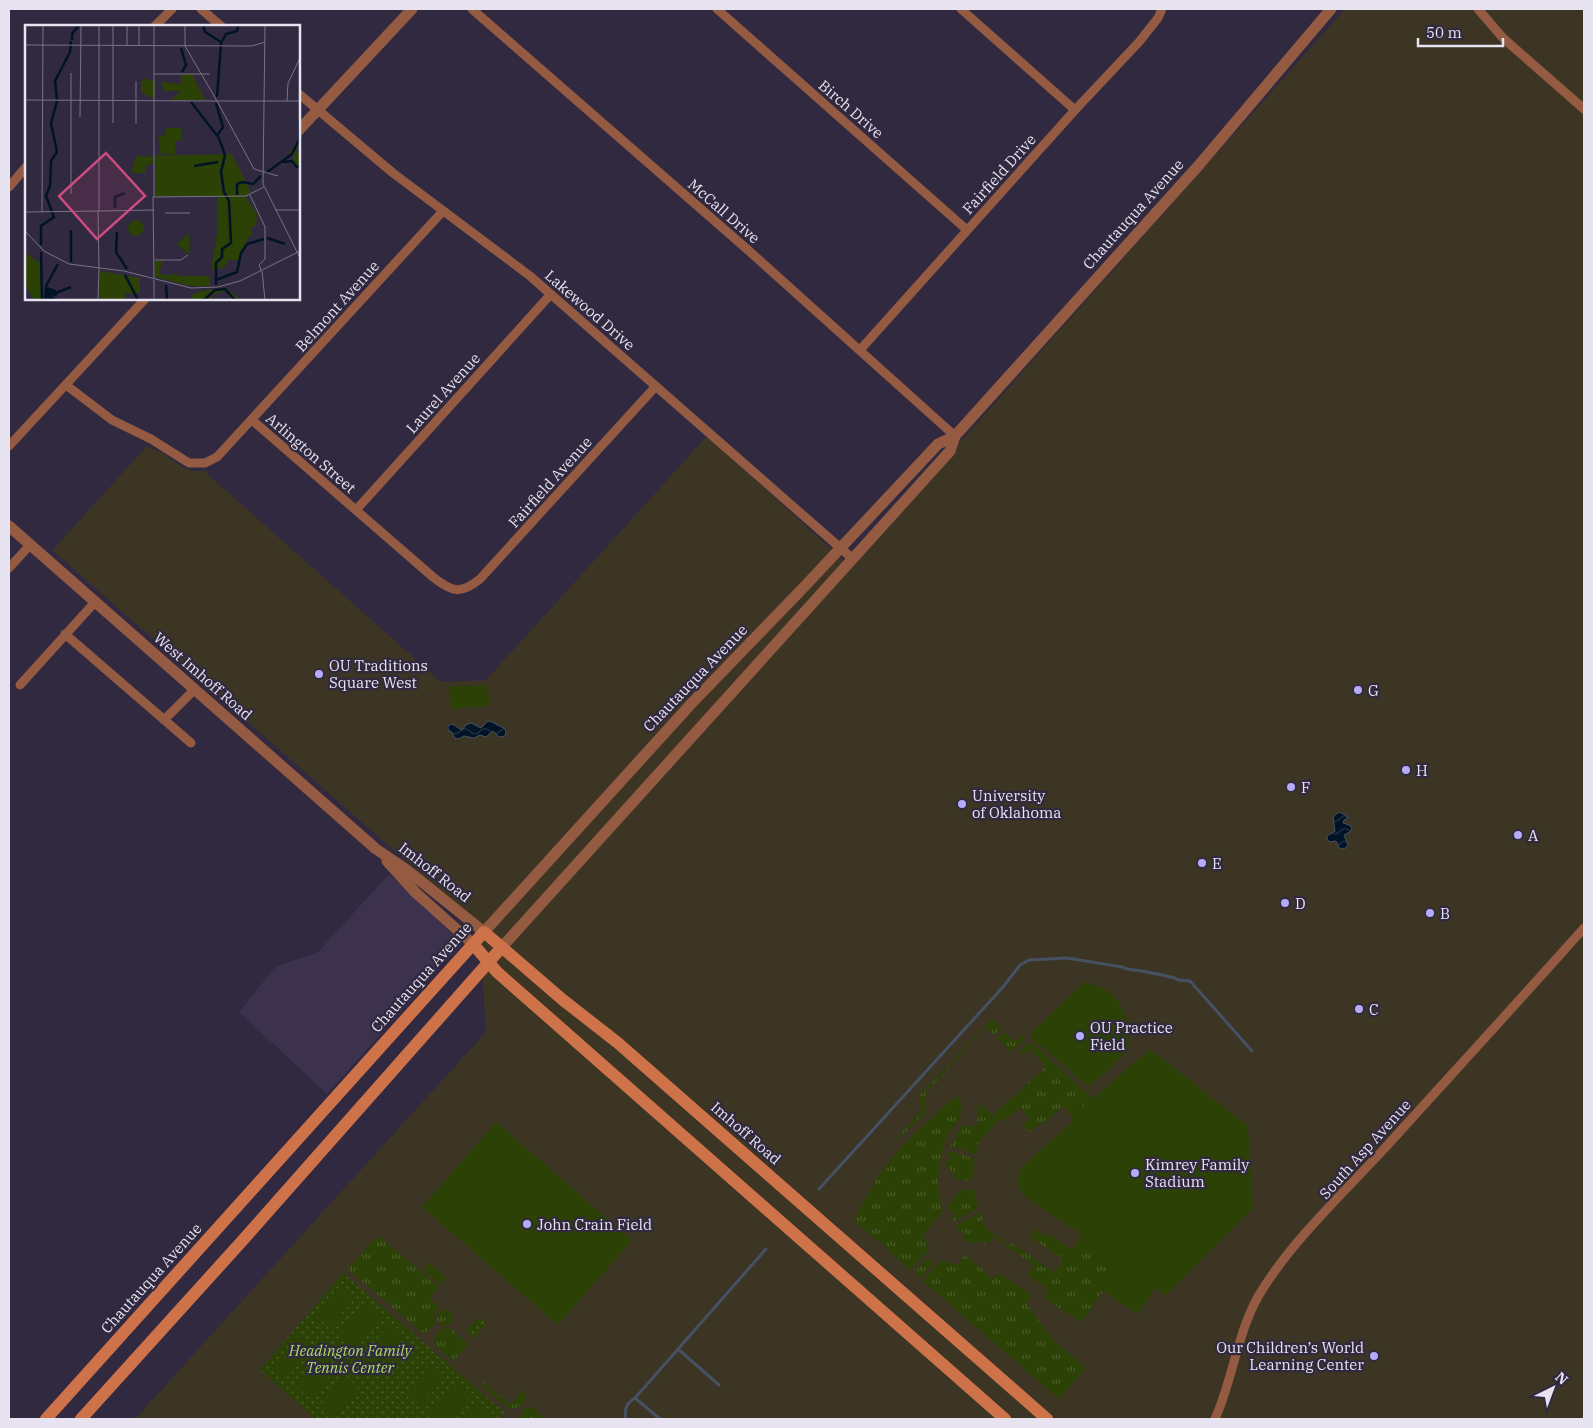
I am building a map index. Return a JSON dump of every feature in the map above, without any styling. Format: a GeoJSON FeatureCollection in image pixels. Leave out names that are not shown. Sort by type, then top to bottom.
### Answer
{"type":"FeatureCollection","features":[{"type":"Feature","properties":{"kind":"main road","name":"Chautauqua Avenue"},"geometry":{"type":"LineString","coordinates":[[46,1419],[484,932]]}},
{"type":"Feature","properties":{"kind":"main road","name":"Imhoff Road"},"geometry":{"type":"LineString","coordinates":[[484,932],[563,1000],[618,1043],[1047,1419]]}},
{"type":"Feature","properties":{"kind":"main road","name":"Imhoff Road"},"geometry":{"type":"LineString","coordinates":[[473,944],[489,963],[512,985],[1005,1419]]}},
{"type":"Feature","properties":{"kind":"main road","name":"Chautauqua Avenue"},"geometry":{"type":"LineString","coordinates":[[81,1419],[269,1211],[502,947]]}},
{"type":"Feature","properties":{"kind":"street"},"geometry":{"type":"LineString","coordinates":[[157,25],[172,9]]}},
{"type":"Feature","properties":{"kind":"street"},"geometry":{"type":"LineString","coordinates":[[201,9],[220,25]]}},
{"type":"Feature","properties":{"kind":"street"},"geometry":{"type":"LineString","coordinates":[[300,129],[412,9]]}},
{"type":"Feature","properties":{"kind":"street","name":"McCall Drive"},"geometry":{"type":"LineString","coordinates":[[472,9],[860,350],[955,436]]}},
{"type":"Feature","properties":{"kind":"street","name":"Birch Drive"},"geometry":{"type":"LineString","coordinates":[[717,9],[967,230]]}},
{"type":"Feature","properties":{"kind":"street"},"geometry":{"type":"LineString","coordinates":[[961,9],[1076,110]]}},
{"type":"Feature","properties":{"kind":"street","name":"Chautauqua Avenue"},"geometry":{"type":"LineString","coordinates":[[484,932],[690,704],[804,587],[938,444],[955,436],[1199,165],[1331,9]]}},
{"type":"Feature","properties":{"kind":"street"},"geometry":{"type":"LineString","coordinates":[[1478,9],[1509,44],[1584,110]]}},
{"type":"Feature","properties":{"kind":"street","name":"Fairfield Drive"},"geometry":{"type":"LineString","coordinates":[[860,350],[1139,42],[1160,13]]}},
{"type":"Feature","properties":{"kind":"street","name":"Lakewood Drive"},"geometry":{"type":"LineString","coordinates":[[300,95],[393,174],[497,250],[551,294],[853,559]]}},
{"type":"Feature","properties":{"kind":"street"},"geometry":{"type":"LineString","coordinates":[[9,187],[25,168]]}},
{"type":"Feature","properties":{"kind":"street","name":"Belmont Avenue"},"geometry":{"type":"LineString","coordinates":[[252,420],[443,211]]}},
{"type":"Feature","properties":{"kind":"street","name":"Laurel Avenue"},"geometry":{"type":"LineString","coordinates":[[356,510],[551,294]]}},
{"type":"Feature","properties":{"kind":"street"},"geometry":{"type":"LineString","coordinates":[[9,446],[143,300]]}},
{"type":"Feature","properties":{"kind":"street","name":"Arlington Street"},"geometry":{"type":"LineString","coordinates":[[66,385],[112,420],[151,439],[189,463],[201,464],[212,461],[252,420],[441,584],[459,591]]}},
{"type":"Feature","properties":{"kind":"street","name":"Fairfield Avenue"},"geometry":{"type":"LineString","coordinates":[[459,591],[471,586],[480,579],[656,386]]}},
{"type":"Feature","properties":{"kind":"street","name":"Chautauqua Avenue"},"geometry":{"type":"LineString","coordinates":[[502,947],[950,451],[955,436]]}},
{"type":"Feature","properties":{"kind":"street","name":"West Imhoff Road"},"geometry":{"type":"LineString","coordinates":[[9,526],[376,849]]}},
{"type":"Feature","properties":{"kind":"street"},"geometry":{"type":"LineString","coordinates":[[9,568],[30,544]]}},
{"type":"Feature","properties":{"kind":"street"},"geometry":{"type":"LineString","coordinates":[[20,685],[95,602]]}},
{"type":"Feature","properties":{"kind":"street"},"geometry":{"type":"LineString","coordinates":[[65,634],[190,743]]}},
{"type":"Feature","properties":{"kind":"street"},"geometry":{"type":"LineString","coordinates":[[164,720],[195,689]]}},
{"type":"Feature","properties":{"kind":"street","name":"Imhoff Road"},"geometry":{"type":"LineString","coordinates":[[376,849],[407,870],[484,932]]}},
{"type":"Feature","properties":{"kind":"street","name":"Imhoff Road"},"geometry":{"type":"LineString","coordinates":[[376,849],[415,892],[473,944]]}},
{"type":"Feature","properties":{"kind":"street","name":"South Asp Avenue"},"geometry":{"type":"LineString","coordinates":[[1216,1419],[1250,1314],[1258,1296],[1279,1267],[1342,1194],[1584,928]]}},
{"type":"Feature","properties":{"kind":"shaded area","name":"University of Oklahoma"},"geometry":{"type":"Polygon","coordinates":[[[1345,9],[1584,9],[1584,1419],[135,1419],[486,1032],[479,925],[53,551],[57,545],[147,446],[163,453],[182,467],[193,471],[204,471],[441,682],[486,680],[707,436],[850,566],[1345,9]]]}},
{"type":"Feature","properties":{"kind":"shaded area"},"geometry":{"type":"Polygon","coordinates":[[[389,874],[462,943],[327,1094],[239,1012],[276,966],[317,953],[389,874]]]}},
{"type":"Feature","properties":{"kind":"green space"},"geometry":{"type":"Polygon","coordinates":[[[488,685],[489,706],[451,709],[449,687],[488,685]]]}},
{"type":"Feature","properties":{"kind":"green space","name":"OU Practice Field"},"geometry":{"type":"Polygon","coordinates":[[[1084,982],[1109,992],[1114,997],[1124,1012],[1129,1028],[1128,1045],[1123,1055],[1088,1087],[1037,1044],[1032,1039],[1031,1033],[1084,982]]]}},
{"type":"Feature","properties":{"kind":"green space"},"geometry":{"type":"Polygon","coordinates":[[[992,1018],[1000,1029],[994,1035],[985,1027],[925,1094],[926,1112],[887,1150],[921,1110],[920,1095],[992,1018]]]}},
{"type":"Feature","properties":{"kind":"green space"},"geometry":{"type":"Polygon","coordinates":[[[1005,1032],[1014,1042],[1023,1034],[1025,1039],[1011,1052],[997,1038],[1005,1032]]]}},
{"type":"Feature","properties":{"kind":"green space"},"geometry":{"type":"Polygon","coordinates":[[[1032,1043],[1093,1099],[1072,1117],[1063,1106],[1042,1125],[1040,1123],[1029,1132],[1022,1125],[1029,1118],[1019,1108],[1003,1122],[1000,1119],[983,1137],[976,1147],[979,1149],[977,1155],[951,1146],[953,1140],[957,1139],[956,1135],[961,1126],[975,1126],[978,1123],[977,1108],[981,1104],[992,1116],[1046,1067],[1030,1049],[1023,1054],[1020,1051],[1027,1044],[1032,1043]]]}},
{"type":"Feature","properties":{"kind":"green space","name":"Kimrey Family Stadium"},"geometry":{"type":"Polygon","coordinates":[[[1150,1049],[1248,1126],[1253,1208],[1166,1295],[1155,1288],[1138,1314],[1103,1291],[1120,1265],[1080,1238],[1082,1235],[1028,1198],[1022,1192],[1018,1180],[1020,1172],[1026,1163],[1074,1120],[1072,1117],[1150,1049]]]}},
{"type":"Feature","properties":{"kind":"green space"},"geometry":{"type":"Polygon","coordinates":[[[956,1096],[961,1101],[961,1115],[949,1133],[940,1162],[938,1181],[943,1211],[923,1235],[929,1250],[911,1270],[854,1220],[869,1191],[895,1154],[920,1128],[956,1096]]]}},
{"type":"Feature","properties":{"kind":"green space","name":"John Crain Field"},"geometry":{"type":"Polygon","coordinates":[[[496,1122],[632,1240],[558,1325],[422,1207],[496,1122]]]}},
{"type":"Feature","properties":{"kind":"green space"},"geometry":{"type":"Polygon","coordinates":[[[949,1151],[975,1159],[972,1180],[955,1180],[953,1173],[946,1165],[946,1161],[951,1159],[948,1155],[949,1151]]]}},
{"type":"Feature","properties":{"kind":"green space"},"geometry":{"type":"Polygon","coordinates":[[[973,1189],[978,1208],[954,1221],[952,1217],[954,1212],[949,1210],[948,1206],[955,1194],[959,1193],[959,1190],[973,1189]]]}},
{"type":"Feature","properties":{"kind":"green space"},"geometry":{"type":"Polygon","coordinates":[[[980,1212],[984,1218],[981,1220],[988,1230],[1009,1246],[1012,1243],[1054,1272],[1063,1259],[1030,1237],[1036,1229],[1047,1237],[1049,1234],[1072,1250],[1080,1238],[1120,1265],[1082,1322],[1045,1299],[1048,1289],[1027,1275],[1033,1264],[993,1237],[986,1245],[983,1242],[969,1243],[964,1239],[964,1231],[959,1231],[956,1225],[980,1212]]]}},
{"type":"Feature","properties":{"kind":"green space"},"geometry":{"type":"Polygon","coordinates":[[[376,1237],[380,1237],[439,1287],[429,1298],[439,1307],[434,1313],[435,1324],[428,1332],[421,1332],[348,1269],[376,1237]]]}},
{"type":"Feature","properties":{"kind":"green space"},"geometry":{"type":"Polygon","coordinates":[[[965,1255],[987,1273],[988,1277],[992,1278],[999,1273],[1032,1296],[1026,1303],[1055,1342],[1086,1368],[1059,1399],[924,1282],[941,1260],[957,1265],[965,1255]]]}},
{"type":"Feature","properties":{"kind":"green space"},"geometry":{"type":"Polygon","coordinates":[[[927,1258],[931,1259],[933,1264],[922,1277],[918,1277],[915,1272],[927,1258]]]}},
{"type":"Feature","properties":{"kind":"green space"},"geometry":{"type":"Polygon","coordinates":[[[429,1263],[446,1278],[441,1285],[423,1270],[429,1263]]]}},
{"type":"Feature","properties":{"kind":"green space","name":"Headington Family Tennis Center"},"geometry":{"type":"Polygon","coordinates":[[[343,1273],[504,1412],[498,1419],[316,1419],[260,1370],[343,1273]]]}},
{"type":"Feature","properties":{"kind":"green space"},"geometry":{"type":"Polygon","coordinates":[[[341,1285],[355,1297],[330,1328],[315,1316],[341,1285]]]}},
{"type":"Feature","properties":{"kind":"green space"},"geometry":{"type":"Polygon","coordinates":[[[365,1305],[380,1317],[354,1348],[339,1336],[365,1305]]]}},
{"type":"Feature","properties":{"kind":"green space"},"geometry":{"type":"Polygon","coordinates":[[[445,1310],[451,1312],[453,1318],[451,1324],[445,1326],[439,1324],[437,1318],[439,1312],[445,1310]]]}},
{"type":"Feature","properties":{"kind":"green space"},"geometry":{"type":"Polygon","coordinates":[[[478,1318],[487,1323],[474,1338],[468,1333],[468,1329],[478,1318]]]}},
{"type":"Feature","properties":{"kind":"green space"},"geometry":{"type":"Polygon","coordinates":[[[388,1326],[403,1339],[377,1369],[362,1357],[388,1326]]]}},
{"type":"Feature","properties":{"kind":"green space"},"geometry":{"type":"Polygon","coordinates":[[[441,1329],[451,1329],[468,1344],[453,1361],[435,1345],[434,1337],[441,1329]]]}},
{"type":"Feature","properties":{"kind":"green space"},"geometry":{"type":"Polygon","coordinates":[[[298,1336],[312,1348],[286,1379],[272,1366],[298,1336]]]}},
{"type":"Feature","properties":{"kind":"green space"},"geometry":{"type":"Polygon","coordinates":[[[321,1355],[336,1368],[310,1399],[295,1386],[321,1355]]]}},
{"type":"Feature","properties":{"kind":"green space"},"geometry":{"type":"Polygon","coordinates":[[[431,1363],[446,1376],[420,1407],[406,1394],[431,1363]]]}},
{"type":"Feature","properties":{"kind":"green space"},"geometry":{"type":"Polygon","coordinates":[[[345,1376],[359,1389],[333,1419],[319,1407],[345,1376]]]}},
{"type":"Feature","properties":{"kind":"green space"},"geometry":{"type":"Polygon","coordinates":[[[483,1382],[510,1405],[522,1391],[526,1394],[526,1399],[518,1408],[508,1408],[481,1385],[483,1382]]]}},
{"type":"Feature","properties":{"kind":"green space"},"geometry":{"type":"Polygon","coordinates":[[[455,1384],[470,1396],[450,1419],[435,1419],[429,1414],[455,1384]]]}},
{"type":"Feature","properties":{"kind":"green space"},"geometry":{"type":"Polygon","coordinates":[[[478,1404],[493,1416],[490,1419],[465,1419],[478,1404]]]}},
{"type":"Feature","properties":{"kind":"green space"},"geometry":{"type":"Polygon","coordinates":[[[533,1407],[546,1419],[519,1419],[525,1408],[533,1407]]]}},
{"type":"Feature","properties":{"kind":"water"},"geometry":{"type":"Polygon","coordinates":[[[488,721],[504,728],[506,731],[505,736],[499,737],[493,731],[486,737],[480,735],[474,738],[464,736],[458,739],[448,730],[448,726],[452,724],[462,730],[471,723],[481,728],[488,721]]]}},
{"type":"Feature","properties":{"kind":"water"},"geometry":{"type":"Polygon","coordinates":[[[1339,812],[1348,818],[1343,823],[1352,828],[1350,832],[1344,835],[1348,845],[1344,849],[1339,848],[1336,841],[1330,842],[1327,839],[1327,836],[1335,831],[1333,817],[1339,812]]]}},
{"type":"Feature","properties":{"kind":"waterway"},"geometry":{"type":"LineString","coordinates":[[819,1189],[1003,987],[1020,965],[1029,960],[1067,958],[1190,981],[1252,1051]]}},
{"type":"Feature","properties":{"kind":"waterway"},"geometry":{"type":"LineString","coordinates":[[626,1419],[625,1412],[630,1402],[766,1249]]}},
{"type":"Feature","properties":{"kind":"waterway"},"geometry":{"type":"LineString","coordinates":[[678,1349],[719,1385]]}},
{"type":"Feature","properties":{"kind":"waterway"},"geometry":{"type":"LineString","coordinates":[[635,1398],[660,1419]]}},
{"type":"Feature","properties":{"kind":"place","name":"OU Traditions Square West"},"geometry":{"type":"Point","coordinates":[319,674]}},
{"type":"Feature","properties":{"kind":"place","name":"G"},"geometry":{"type":"Point","coordinates":[1358,690]}},
{"type":"Feature","properties":{"kind":"place","name":"H"},"geometry":{"type":"Point","coordinates":[1406,770]}},
{"type":"Feature","properties":{"kind":"place","name":"F"},"geometry":{"type":"Point","coordinates":[1291,787]}},
{"type":"Feature","properties":{"kind":"place","name":"University of Oklahoma"},"geometry":{"type":"Point","coordinates":[962,804]}},
{"type":"Feature","properties":{"kind":"place","name":"A"},"geometry":{"type":"Point","coordinates":[1518,835]}},
{"type":"Feature","properties":{"kind":"place","name":"E"},"geometry":{"type":"Point","coordinates":[1202,863]}},
{"type":"Feature","properties":{"kind":"place","name":"D"},"geometry":{"type":"Point","coordinates":[1285,903]}},
{"type":"Feature","properties":{"kind":"place","name":"B"},"geometry":{"type":"Point","coordinates":[1430,913]}},
{"type":"Feature","properties":{"kind":"place","name":"C"},"geometry":{"type":"Point","coordinates":[1359,1009]}},
{"type":"Feature","properties":{"kind":"place","name":"OU Practice Field"},"geometry":{"type":"Point","coordinates":[1080,1036]}},
{"type":"Feature","properties":{"kind":"place","name":"Kimrey Family Stadium"},"geometry":{"type":"Point","coordinates":[1135,1173]}},
{"type":"Feature","properties":{"kind":"place","name":"John Crain Field"},"geometry":{"type":"Point","coordinates":[527,1224]}},
{"type":"Feature","properties":{"kind":"place","name":"Our Children’s World Learning Center"},"geometry":{"type":"Point","coordinates":[1374,1356]}}]}
